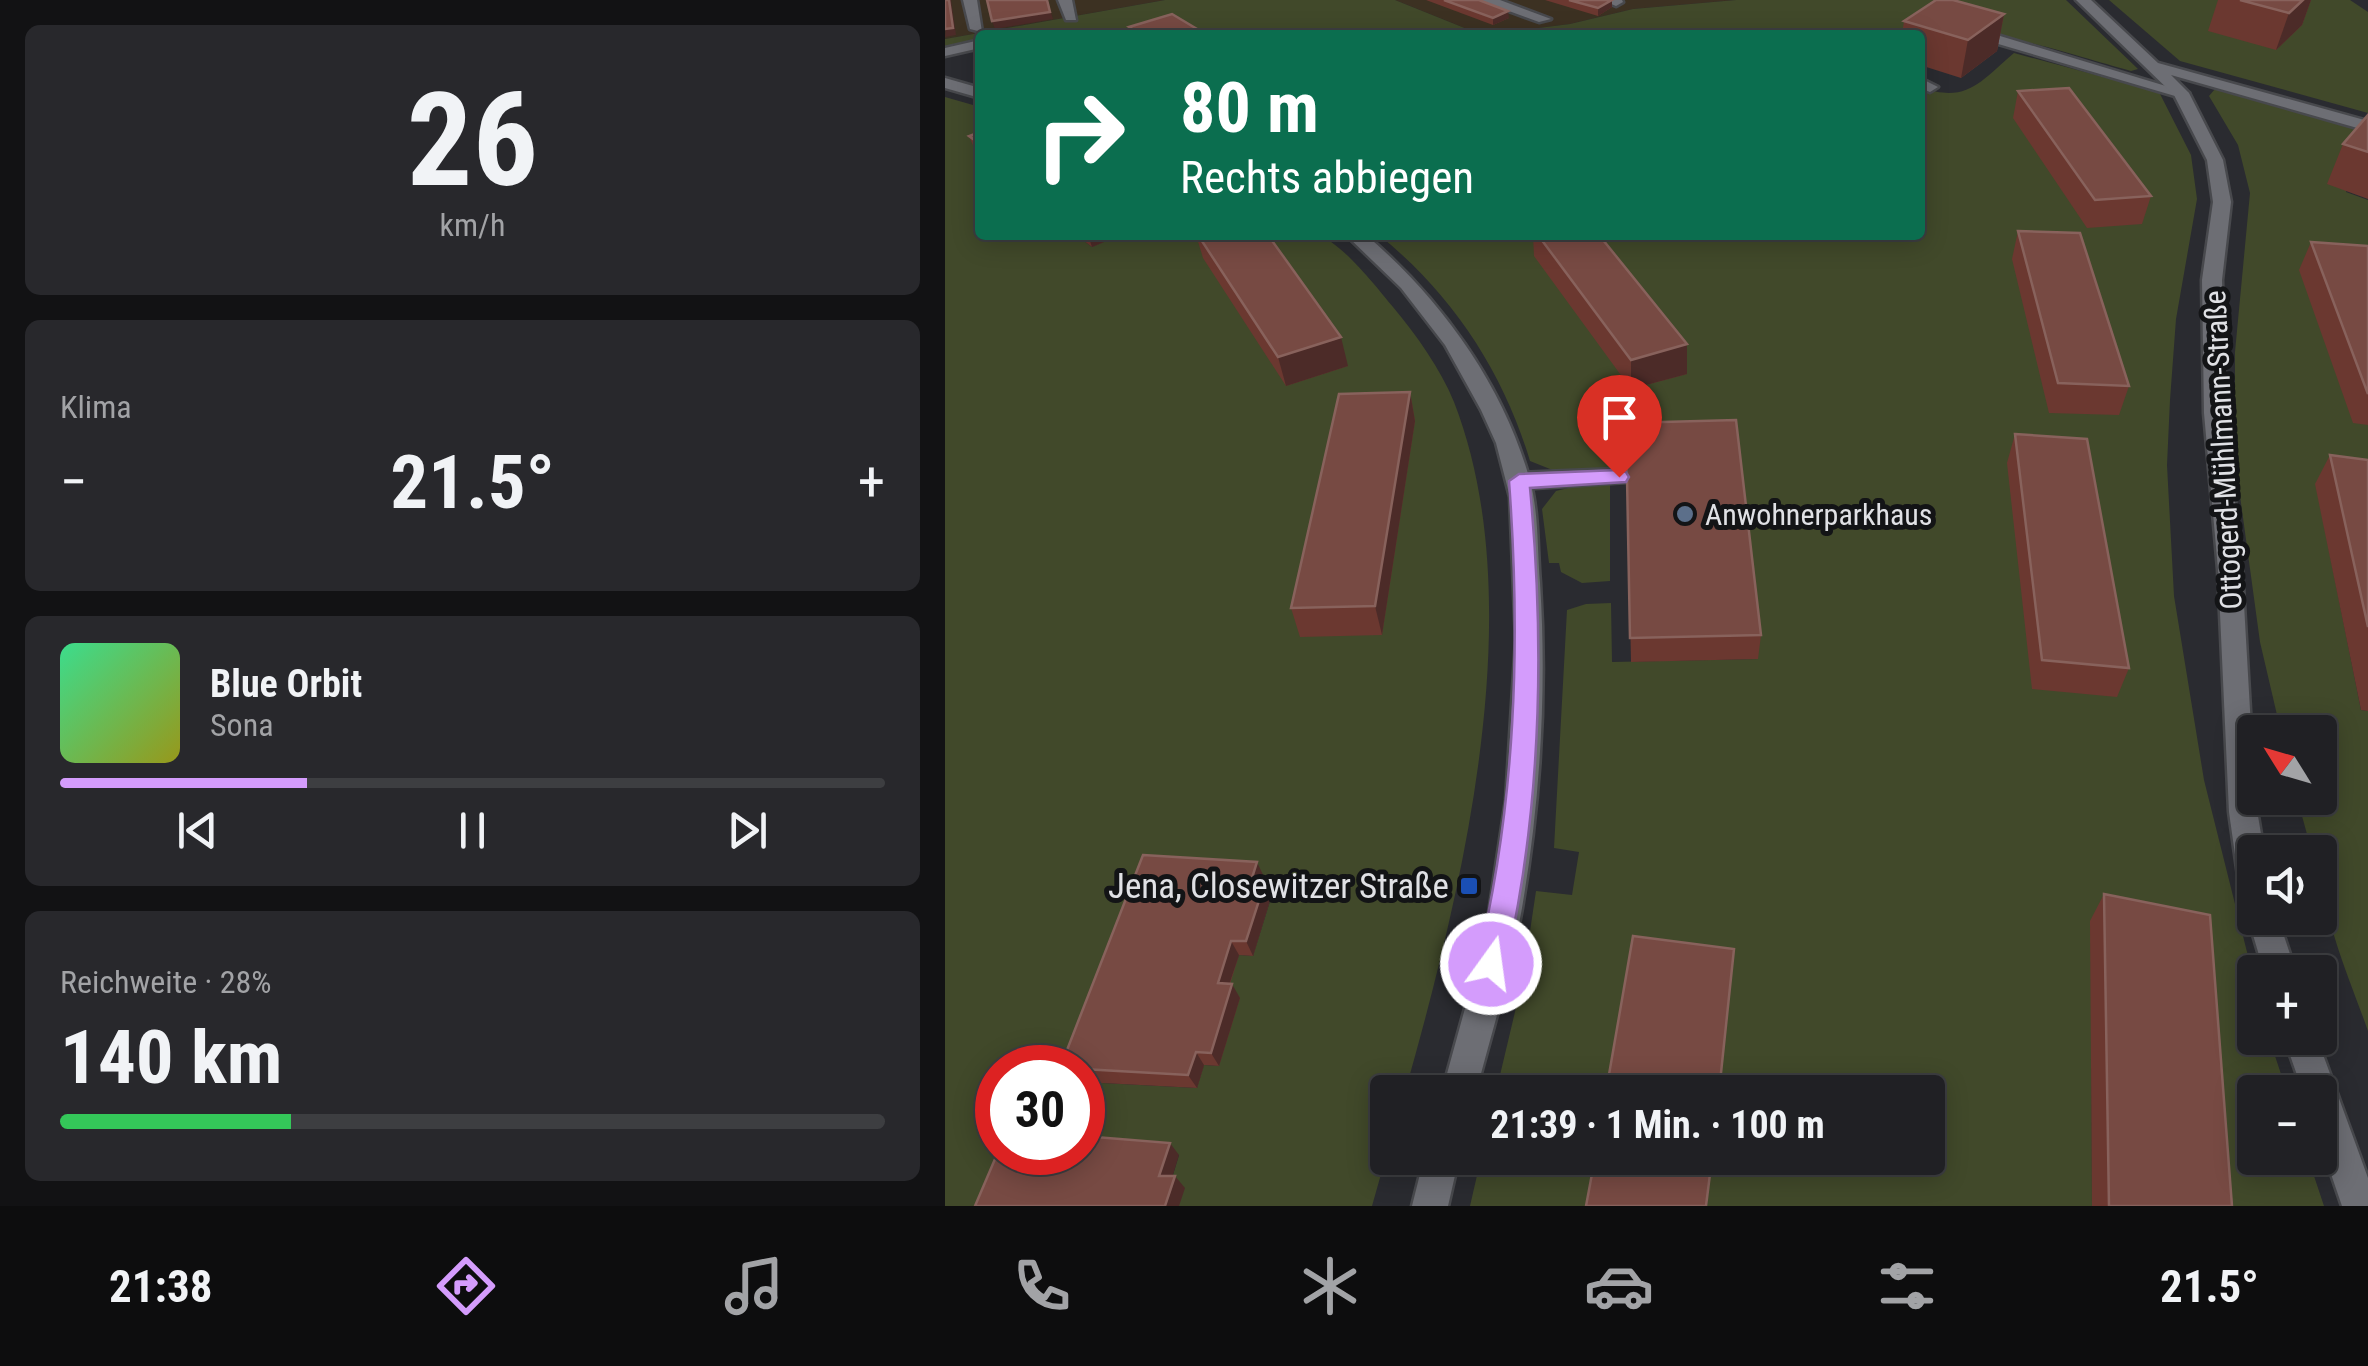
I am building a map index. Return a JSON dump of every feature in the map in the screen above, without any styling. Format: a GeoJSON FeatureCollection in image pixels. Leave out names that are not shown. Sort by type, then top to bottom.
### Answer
{"type":"FeatureCollection","features":[{"type":"Feature","properties":{"kind":"street"},"geometry":{"type":"LineString","coordinates":[[970,0],[977,30]]}},
{"type":"Feature","properties":{"kind":"street"},"geometry":{"type":"LineString","coordinates":[[1065,0],[1071,16]]}},
{"type":"Feature","properties":{"kind":"street"},"geometry":{"type":"LineString","coordinates":[[1486,0],[1544,19]]}},
{"type":"Feature","properties":{"kind":"street","name":"Ottogerd-Mühlmann-Straße"},"geometry":{"type":"LineString","coordinates":[[2083,0],[2153,62],[2181,93],[2215,160],[2222,202],[2212,280],[2215,413],[2230,569],[2247,835]]}},
{"type":"Feature","properties":{"kind":"street"},"geometry":{"type":"LineString","coordinates":[[1919,30],[1962,29],[2181,93]]}},
{"type":"Feature","properties":{"kind":"street"},"geometry":{"type":"LineString","coordinates":[[945,52],[975,37]]}},
{"type":"Feature","properties":{"kind":"street"},"geometry":{"type":"LineString","coordinates":[[2153,62],[2194,78],[2368,126]]}},
{"type":"Feature","properties":{"kind":"street"},"geometry":{"type":"LineString","coordinates":[[945,83],[975,92]]}},
{"type":"Feature","properties":{"kind":"street"},"geometry":{"type":"LineString","coordinates":[[1361,240],[1391,264],[1436,320],[1483,394],[1519,481],[1529,593],[1528,686],[1511,882],[1463,1075]]}},
{"type":"Feature","properties":{"kind":"street"},"geometry":{"type":"LineString","coordinates":[[1519,481],[1619,477]]}},
{"type":"Feature","properties":{"kind":"street"},"geometry":{"type":"LineString","coordinates":[[2307,1055],[2359,1206]]}},
{"type":"Feature","properties":{"kind":"street"},"geometry":{"type":"LineString","coordinates":[[1430,1206],[1438,1175]]}},
{"type":"Feature","properties":{"kind":"shaded area"},"geometry":{"type":"Polygon","coordinates":[[[945,0],[1165,0],[996,30],[975,30],[975,34],[945,39],[945,0]]]}},
{"type":"Feature","properties":{"kind":"shaded area"},"geometry":{"type":"Polygon","coordinates":[[[1395,0],[1736,0],[1633,9],[1570,24],[1522,30],[1470,30],[1395,0]]]}},
{"type":"Feature","properties":{"kind":"green space"},"geometry":{"type":"Polygon","coordinates":[[[1165,0],[1395,0],[1470,30],[996,30],[1165,0]]]}},
{"type":"Feature","properties":{"kind":"green space"},"geometry":{"type":"Polygon","coordinates":[[[1736,0],[2066,0],[2138,69],[2131,71],[1975,31],[1522,30],[1570,24],[1633,9],[1736,0]]]}},
{"type":"Feature","properties":{"kind":"green space"},"geometry":{"type":"Polygon","coordinates":[[[2109,0],[2350,0],[2368,12],[2368,113],[2180,61],[2109,0]]]}},
{"type":"Feature","properties":{"kind":"green space"},"geometry":{"type":"Polygon","coordinates":[[[975,34],[975,41],[945,48],[945,39],[975,34]]]}},
{"type":"Feature","properties":{"kind":"green space"},"geometry":{"type":"Polygon","coordinates":[[[2014,53],[2159,92],[2191,155],[2197,199],[2176,319],[2167,465],[2174,596],[2204,780],[2237,912],[2237,935],[2243,935],[2248,955],[2237,955],[2237,1055],[2275,1055],[2281,1075],[2237,1075],[2237,1175],[2314,1175],[2324,1206],[2210,1206],[2091,921],[2092,1206],[1707,1206],[1710,1175],[1945,1175],[1945,1075],[1500,1075],[1523,978],[1536,891],[1572,895],[1579,852],[1554,848],[1567,610],[1611,603],[1612,662],[1758,659],[1734,444],[1611,446],[1610,471],[1555,471],[1530,461],[1505,396],[1472,336],[1430,283],[1385,240],[1925,240],[1925,89],[1950,93],[1972,87],[2014,53]]]}},
{"type":"Feature","properties":{"kind":"green space"},"geometry":{"type":"Polygon","coordinates":[[[2215,89],[2368,129],[2346,192],[2368,200],[2368,491],[2316,485],[2361,710],[2368,711],[2368,1031],[2334,935],[2337,835],[2307,835],[2302,815],[2337,815],[2337,715],[2277,715],[2260,642],[2235,459],[2235,352],[2250,193],[2238,145],[2209,96],[2215,89]]]}},
{"type":"Feature","properties":{"kind":"green space"},"geometry":{"type":"Polygon","coordinates":[[[945,97],[975,106],[975,240],[1083,240],[1092,247],[1108,240],[1328,240],[1337,246],[1411,329],[1454,402],[1477,482],[1488,567],[1488,656],[1481,747],[1466,838],[1448,928],[1410,1075],[1370,1075],[1370,1175],[1381,1175],[1372,1206],[1179,1206],[1169,1188],[1179,1155],[1105,1150],[1105,1083],[1197,1088],[1204,1065],[1219,1066],[1225,997],[1239,955],[1253,956],[1271,898],[1258,896],[1263,877],[1098,1045],[975,1045],[975,1175],[1006,1175],[994,1206],[945,1206],[945,97]]]}},
{"type":"Feature","properties":{"kind":"green space"},"geometry":{"type":"Polygon","coordinates":[[[1588,483],[1610,484],[1610,581],[1582,583],[1561,572],[1559,563],[1549,563],[1542,509],[1556,491],[1588,483]]]}},
{"type":"Feature","properties":{"kind":"green space"},"geometry":{"type":"Polygon","coordinates":[[[1477,1175],[1598,1175],[1592,1206],[1470,1206],[1477,1175]]]}},
{"type":"Feature","properties":{"kind":"building"},"geometry":{"type":"Polygon","coordinates":[[[945,0],[949,0],[953,28],[945,29],[945,0]]]}},
{"type":"Feature","properties":{"kind":"building"},"geometry":{"type":"Polygon","coordinates":[[[987,0],[1047,0],[1050,12],[992,21],[987,0]]]}},
{"type":"Feature","properties":{"kind":"building"},"geometry":{"type":"Polygon","coordinates":[[[1444,0],[1479,0],[1508,11],[1493,18],[1444,0]]]}},
{"type":"Feature","properties":{"kind":"building"},"geometry":{"type":"Polygon","coordinates":[[[1569,0],[1612,0],[1598,8],[1569,0]]]}},
{"type":"Feature","properties":{"kind":"building"},"geometry":{"type":"Polygon","coordinates":[[[1936,0],[1953,0],[2004,14],[1968,40],[1904,21],[1936,0]]]}},
{"type":"Feature","properties":{"kind":"building"},"geometry":{"type":"Polygon","coordinates":[[[2240,0],[2303,0],[2289,13],[2240,0]]]}},
{"type":"Feature","properties":{"kind":"building"},"geometry":{"type":"Polygon","coordinates":[[[1172,14],[1199,30],[1134,30],[1129,27],[1172,14]]]}},
{"type":"Feature","properties":{"kind":"building"},"geometry":{"type":"Polygon","coordinates":[[[2069,88],[2151,196],[2095,200],[2018,91],[2069,88]]]}},
{"type":"Feature","properties":{"kind":"building"},"geometry":{"type":"Polygon","coordinates":[[[2368,115],[2368,152],[2343,144],[2368,115]]]}},
{"type":"Feature","properties":{"kind":"building"},"geometry":{"type":"Polygon","coordinates":[[[2018,231],[2080,233],[2129,386],[2058,383],[2018,231]]]}},
{"type":"Feature","properties":{"kind":"building"},"geometry":{"type":"Polygon","coordinates":[[[1201,240],[1272,240],[1341,337],[1278,357],[1201,240]]]}},
{"type":"Feature","properties":{"kind":"building"},"geometry":{"type":"Polygon","coordinates":[[[1542,240],[1603,240],[1687,344],[1631,360],[1542,240]]]}},
{"type":"Feature","properties":{"kind":"building"},"geometry":{"type":"Polygon","coordinates":[[[2311,242],[2368,246],[2368,394],[2311,242]]]}},
{"type":"Feature","properties":{"kind":"building"},"geometry":{"type":"Polygon","coordinates":[[[1410,392],[1375,606],[1291,608],[1339,394],[1410,392]]]}},
{"type":"Feature","properties":{"kind":"building","name":"Anwohnerparkhaus"},"geometry":{"type":"Polygon","coordinates":[[[1736,420],[1761,635],[1630,638],[1626,423],[1736,420]]]}},
{"type":"Feature","properties":{"kind":"building"},"geometry":{"type":"Polygon","coordinates":[[[2015,434],[2087,439],[2129,668],[2042,660],[2015,434]]]}},
{"type":"Feature","properties":{"kind":"building"},"geometry":{"type":"Polygon","coordinates":[[[2330,455],[2368,460],[2368,627],[2330,455]]]}},
{"type":"Feature","properties":{"kind":"building"},"geometry":{"type":"Polygon","coordinates":[[[1143,855],[1257,862],[1251,881],[1265,882],[1246,941],[1231,941],[1218,983],[1232,984],[1211,1053],[1196,1052],[1188,1075],[1105,1070],[1105,1045],[1069,1045],[1143,855]]]}},
{"type":"Feature","properties":{"kind":"building"},"geometry":{"type":"Polygon","coordinates":[[[2104,894],[2210,915],[2232,1206],[2109,1206],[2104,894]]]}},
{"type":"Feature","properties":{"kind":"building"},"geometry":{"type":"Polygon","coordinates":[[[1633,936],[1734,949],[1721,1075],[1609,1075],[1633,936]]]}},
{"type":"Feature","properties":{"kind":"building"},"geometry":{"type":"Polygon","coordinates":[[[1105,1138],[1170,1143],[1159,1176],[1175,1176],[1165,1206],[975,1206],[988,1175],[1105,1175],[1105,1138]]]}},
{"type":"Feature","properties":{"kind":"building"},"geometry":{"type":"Polygon","coordinates":[[[1592,1175],[1710,1175],[1706,1206],[1586,1206],[1592,1175]]]}},
{"type":"Feature","properties":{"kind":"place","name":"Anwohnerparkhaus"},"geometry":{"type":"Point","coordinates":[1685,514]}},
{"type":"Feature","properties":{"kind":"place","name":"Jena, Closewitzer Straße"},"geometry":{"type":"Point","coordinates":[1469,886]}},
{"type":"Feature","properties":{"kind":"route"},"geometry":{"type":"LineString","coordinates":[[1491,964],[1511,882],[1528,686],[1529,593],[1519,481],[1619,477]]}}]}
